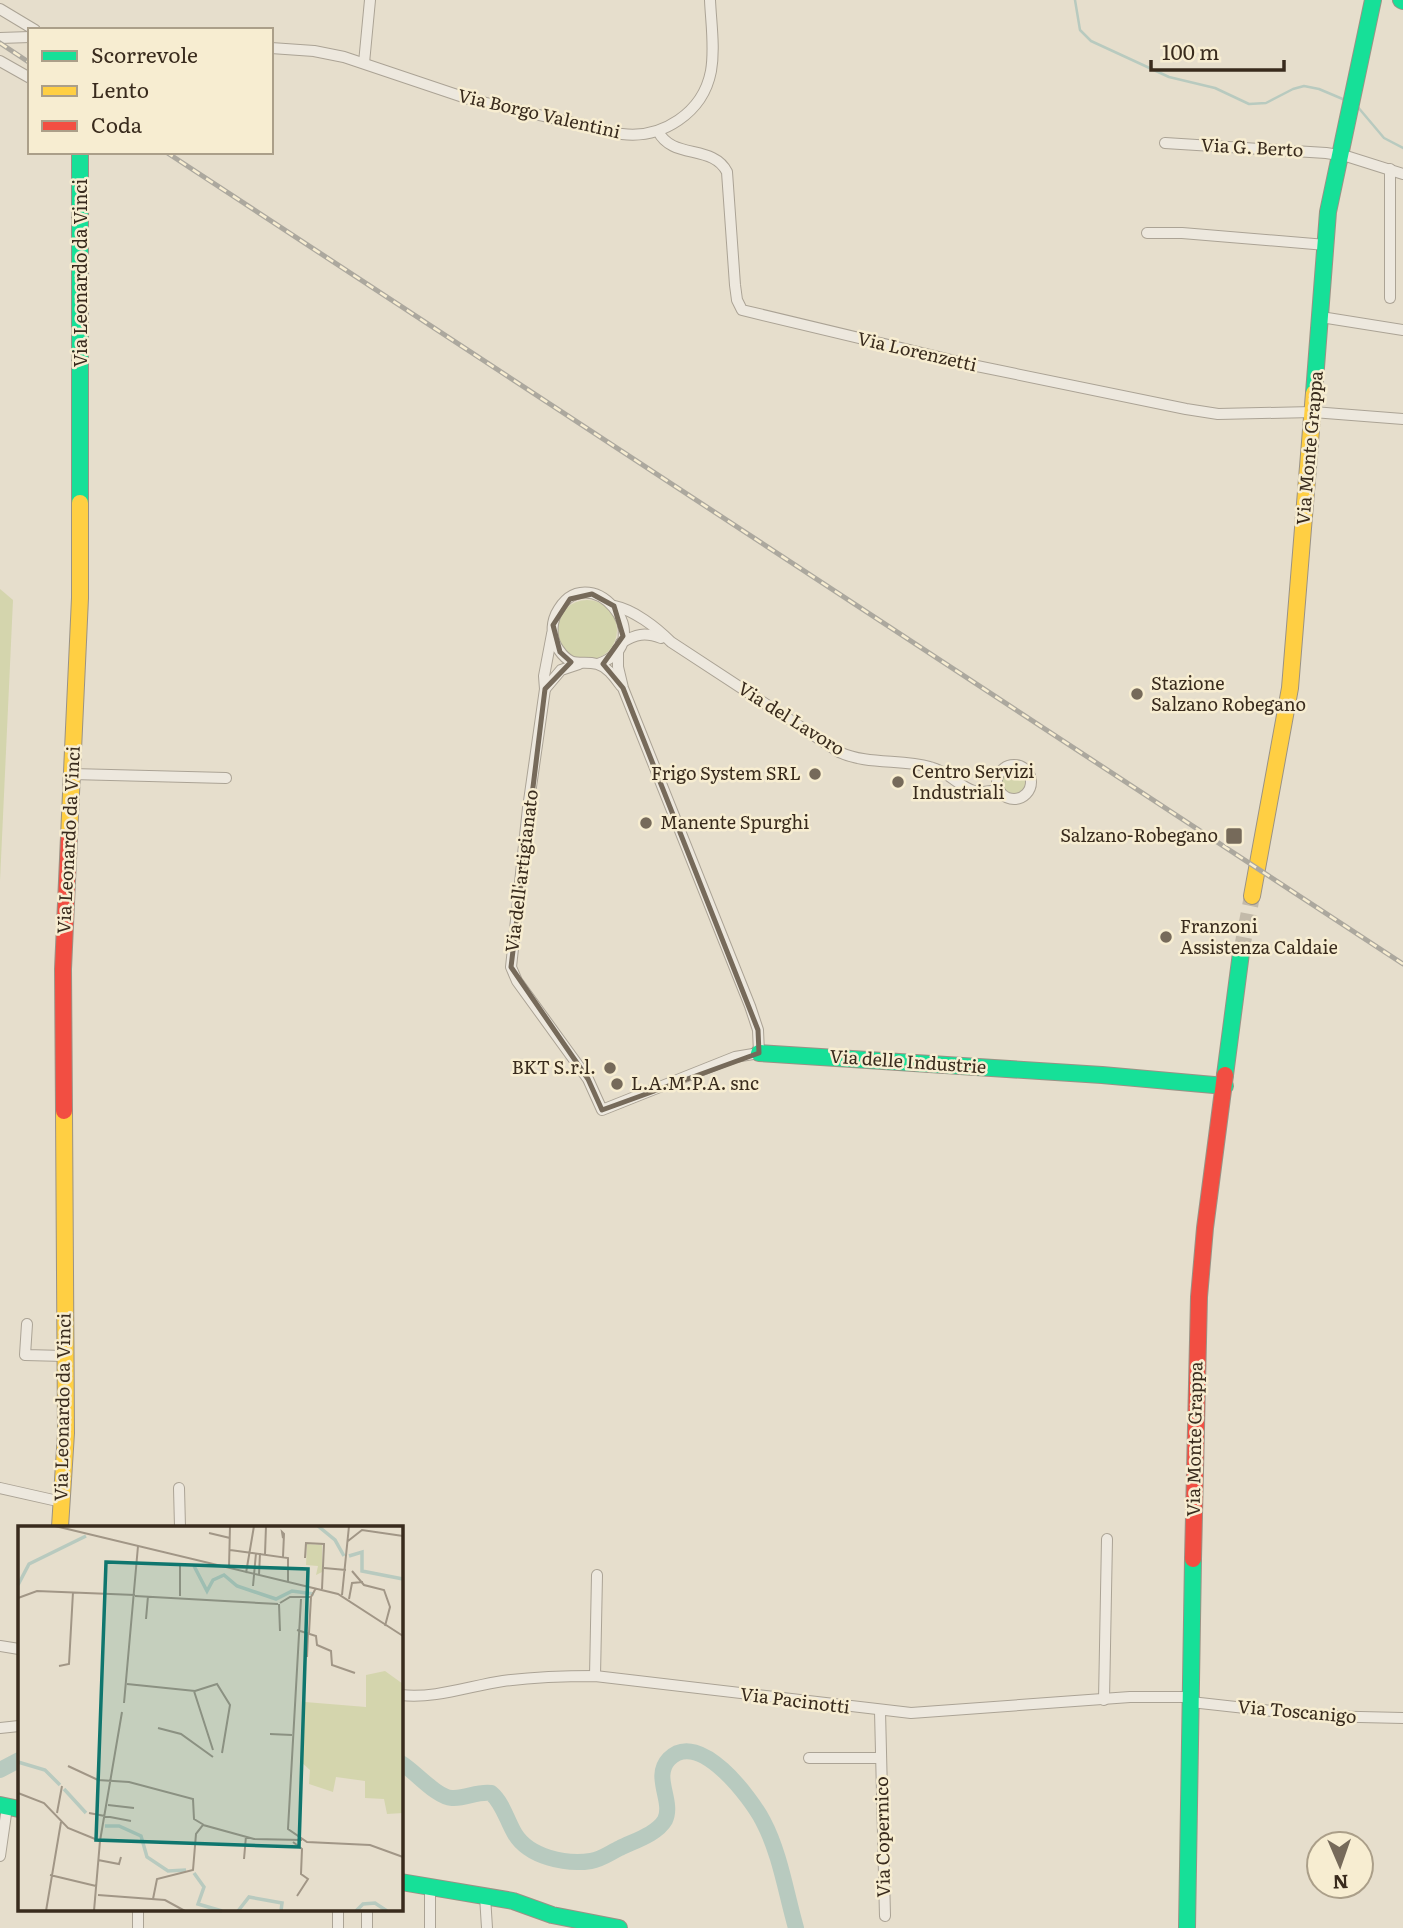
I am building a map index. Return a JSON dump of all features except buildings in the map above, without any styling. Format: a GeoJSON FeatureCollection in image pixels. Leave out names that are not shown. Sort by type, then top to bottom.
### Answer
{"type":"FeatureCollection","features":[{"type":"Feature","properties":{"kind":"street"},"geometry":{"type":"LineString","coordinates":[[364,63],[370,0]]}},
{"type":"Feature","properties":{"kind":"street","name":"Via Borgo Valentini"},"geometry":{"type":"LineString","coordinates":[[273,48],[314,51],[364,63],[451,94],[634,136],[658,131],[676,123],[703,93],[709,80],[712,56],[710,0]]}},
{"type":"Feature","properties":{"kind":"street","name":"Via Monte Grappa"},"geometry":{"type":"LineString","coordinates":[[1252,896],[1290,688],[1328,212],[1373,0]]}},
{"type":"Feature","properties":{"kind":"street"},"geometry":{"type":"LineString","coordinates":[[0,9],[32,28]]}},
{"type":"Feature","properties":{"kind":"street"},"geometry":{"type":"LineString","coordinates":[[0,38],[28,37]]}},
{"type":"Feature","properties":{"kind":"street"},"geometry":{"type":"LineString","coordinates":[[0,61],[28,77]]}},
{"type":"Feature","properties":{"kind":"street","name":"Via Lorenzetti"},"geometry":{"type":"LineString","coordinates":[[658,131],[661,138],[670,145],[717,159],[727,172],[735,285],[737,300],[742,310],[972,365],[1186,409],[1218,414],[1313,412]]}},
{"type":"Feature","properties":{"kind":"street","name":"Via G. Berto"},"geometry":{"type":"LineString","coordinates":[[1165,143],[1310,150],[1339,155],[1403,174]]}},
{"type":"Feature","properties":{"kind":"street","name":"Via Leonardo da Vinci"},"geometry":{"type":"LineString","coordinates":[[60,1526],[66,1433],[63,981],[79,598],[80,154]]}},
{"type":"Feature","properties":{"kind":"street"},"geometry":{"type":"LineString","coordinates":[[1390,169],[1390,298]]}},
{"type":"Feature","properties":{"kind":"street"},"geometry":{"type":"LineString","coordinates":[[1147,233],[1182,233],[1326,245]]}},
{"type":"Feature","properties":{"kind":"street"},"geometry":{"type":"LineString","coordinates":[[1321,317],[1403,331]]}},
{"type":"Feature","properties":{"kind":"street"},"geometry":{"type":"LineString","coordinates":[[1313,412],[1403,419]]}},
{"type":"Feature","properties":{"kind":"street","name":"Via dell'artigianato"},"geometry":{"type":"LineString","coordinates":[[602,1110],[588,1079],[517,981],[511,967],[528,808],[545,689],[544,676],[556,615],[562,605],[584,593],[599,595],[614,606]]}},
{"type":"Feature","properties":{"kind":"street"},"geometry":{"type":"LineString","coordinates":[[614,606],[623,625],[618,667],[623,688],[750,1006],[758,1030],[759,1053]]}},
{"type":"Feature","properties":{"kind":"street","name":"Via del Lavoro"},"geometry":{"type":"LineString","coordinates":[[614,606],[633,614],[671,642],[839,752],[856,758],[932,767],[975,792],[999,789]]}},
{"type":"Feature","properties":{"kind":"street","name":"Via del Lavoro"},"geometry":{"type":"LineString","coordinates":[[619,646],[640,633],[671,642]]}},
{"type":"Feature","properties":{"kind":"street"},"geometry":{"type":"LineString","coordinates":[[552,634],[560,652],[567,659],[579,664]]}},
{"type":"Feature","properties":{"kind":"street"},"geometry":{"type":"LineString","coordinates":[[545,689],[556,673],[579,664],[598,664],[608,660],[619,646]]}},
{"type":"Feature","properties":{"kind":"street"},"geometry":{"type":"LineString","coordinates":[[598,664],[612,673],[623,688]]}},
{"type":"Feature","properties":{"kind":"street"},"geometry":{"type":"LineString","coordinates":[[72,774],[226,778]]}},
{"type":"Feature","properties":{"kind":"street","name":"Via Monte Grappa"},"geometry":{"type":"LineString","coordinates":[[1187,1928],[1197,1334],[1205,1231],[1241,953]]}},
{"type":"Feature","properties":{"kind":"street","name":"Via delle Industrie"},"geometry":{"type":"LineString","coordinates":[[602,1110],[735,1057],[759,1053],[1089,1074],[1224,1086]]}},
{"type":"Feature","properties":{"kind":"street"},"geometry":{"type":"LineString","coordinates":[[26,1324],[25,1354],[65,1356]]}},
{"type":"Feature","properties":{"kind":"street"},"geometry":{"type":"LineString","coordinates":[[0,1488],[62,1502]]}},
{"type":"Feature","properties":{"kind":"street"},"geometry":{"type":"LineString","coordinates":[[179,1488],[180,1526]]}},
{"type":"Feature","properties":{"kind":"street"},"geometry":{"type":"LineString","coordinates":[[1104,1700],[1107,1539]]}},
{"type":"Feature","properties":{"kind":"street"},"geometry":{"type":"LineString","coordinates":[[595,1676],[597,1575]]}},
{"type":"Feature","properties":{"kind":"street"},"geometry":{"type":"LineString","coordinates":[[0,1646],[18,1649]]}},
{"type":"Feature","properties":{"kind":"street","name":"Via Pacinotti"},"geometry":{"type":"LineString","coordinates":[[402,1695],[421,1696],[531,1678],[595,1676],[880,1711],[922,1713],[1130,1698],[1191,1700]]}},
{"type":"Feature","properties":{"kind":"street","name":"Via Toscanigo"},"geometry":{"type":"LineString","coordinates":[[1191,1700],[1317,1716],[1403,1718]]}},
{"type":"Feature","properties":{"kind":"street","name":"Via Copernico"},"geometry":{"type":"LineString","coordinates":[[880,1711],[885,1916]]}},
{"type":"Feature","properties":{"kind":"street"},"geometry":{"type":"LineString","coordinates":[[0,1728],[18,1727]]}},
{"type":"Feature","properties":{"kind":"street","name":"Via Copernico"},"geometry":{"type":"LineString","coordinates":[[809,1758],[881,1758]]}},
{"type":"Feature","properties":{"kind":"street"},"geometry":{"type":"LineString","coordinates":[[0,1856],[9,1807]]}},
{"type":"Feature","properties":{"kind":"street"},"geometry":{"type":"LineString","coordinates":[[402,1882],[513,1901],[551,1921],[619,1928]]}},
{"type":"Feature","properties":{"kind":"street"},"geometry":{"type":"LineString","coordinates":[[430,1886],[430,1928]]}},
{"type":"Feature","properties":{"kind":"street"},"geometry":{"type":"LineString","coordinates":[[485,1896],[487,1928]]}},
{"type":"Feature","properties":{"kind":"street"},"geometry":{"type":"LineString","coordinates":[[138,1910],[138,1928]]}},
{"type":"Feature","properties":{"kind":"street"},"geometry":{"type":"LineString","coordinates":[[338,1910],[338,1928]]}},
{"type":"Feature","properties":{"kind":"street"},"geometry":{"type":"LineString","coordinates":[[367,1910],[367,1928]]}},
{"type":"Feature","properties":{"kind":"highlighted area"},"geometry":{"type":"Polygon","coordinates":[[[592,594],[614,606],[623,636],[603,664],[623,688],[758,1030],[759,1053],[602,1110],[588,1079],[511,967],[545,689],[571,662],[560,652],[553,625],[570,599],[592,594]]]}},
{"type":"Feature","properties":{"kind":"green space"},"geometry":{"type":"Polygon","coordinates":[[[0,589],[13,600],[0,881],[0,589]]]}},
{"type":"Feature","properties":{"kind":"green space"},"geometry":{"type":"Polygon","coordinates":[[[587,600],[604,605],[612,613],[617,630],[612,647],[604,655],[587,660],[570,655],[562,647],[557,630],[562,613],[570,605],[587,600]]]}},
{"type":"Feature","properties":{"kind":"green space"},"geometry":{"type":"Polygon","coordinates":[[[1014,770],[1023,773],[1026,782],[1023,791],[1014,794],[1005,791],[1002,782],[1005,773],[1014,770]]]}},
{"type":"Feature","properties":{"kind":"shaded area"},"geometry":{"type":"Polygon","coordinates":[[[789,1882],[803,1928],[790,1928],[779,1884],[789,1882]]]}},
{"type":"Feature","properties":{"kind":"waterway"},"geometry":{"type":"LineString","coordinates":[[1075,0],[1080,30],[1091,41],[1169,77],[1215,88],[1249,104],[1266,103],[1304,86],[1345,100]]}},
{"type":"Feature","properties":{"kind":"waterway"},"geometry":{"type":"LineString","coordinates":[[1357,106],[1384,138],[1403,148]]}},
{"type":"Feature","properties":{"kind":"waterway"},"geometry":{"type":"LineString","coordinates":[[402,1764],[446,1797],[491,1793],[521,1842],[549,1858],[581,1862],[603,1857],[657,1829],[667,1813],[662,1773],[664,1766],[669,1759],[681,1752],[695,1752],[723,1770],[757,1810],[769,1833],[778,1860],[796,1928]]}},
{"type":"Feature","properties":{"kind":"waterway"},"geometry":{"type":"LineString","coordinates":[[0,1770],[18,1761]]}},
{"type":"Feature","properties":{"kind":"tunnel"},"geometry":{"type":"LineString","coordinates":[[1241,953],[1252,896]]}},
{"type":"Feature","properties":{"kind":"railway"},"geometry":{"type":"LineString","coordinates":[[0,43],[28,62]]}},
{"type":"Feature","properties":{"kind":"railway"},"geometry":{"type":"LineString","coordinates":[[169,154],[1403,964]]}},
{"type":"Feature","properties":{"kind":"traffic: fast"},"geometry":{"type":"LineString","coordinates":[[1314,393],[1328,212],[1373,0]]}},
{"type":"Feature","properties":{"kind":"traffic: fast"},"geometry":{"type":"LineString","coordinates":[[80,154],[80,503]]}},
{"type":"Feature","properties":{"kind":"traffic: fast"},"geometry":{"type":"LineString","coordinates":[[1225,1075],[1241,953]]}},
{"type":"Feature","properties":{"kind":"traffic: fast"},"geometry":{"type":"LineString","coordinates":[[759,1053],[1102,1075],[1225,1086]]}},
{"type":"Feature","properties":{"kind":"traffic: fast"},"geometry":{"type":"LineString","coordinates":[[1187,1928],[1193,1559]]}},
{"type":"Feature","properties":{"kind":"traffic: fast"},"geometry":{"type":"LineString","coordinates":[[0,1805],[18,1809]]}},
{"type":"Feature","properties":{"kind":"traffic: fast"},"geometry":{"type":"LineString","coordinates":[[402,1882],[513,1901],[552,1915],[619,1928]]}},
{"type":"Feature","properties":{"kind":"traffic: slow"},"geometry":{"type":"LineString","coordinates":[[1252,896],[1290,688],[1314,393]]}},
{"type":"Feature","properties":{"kind":"traffic: slow"},"geometry":{"type":"LineString","coordinates":[[69,837],[80,598],[80,503]]}},
{"type":"Feature","properties":{"kind":"traffic: slow"},"geometry":{"type":"LineString","coordinates":[[60,1526],[66,1433],[64,1111]]}},
{"type":"Feature","properties":{"kind":"traffic: jam"},"geometry":{"type":"LineString","coordinates":[[64,1111],[63,969],[69,837]]}},
{"type":"Feature","properties":{"kind":"traffic: jam"},"geometry":{"type":"LineString","coordinates":[[1193,1559],[1199,1297],[1225,1075]]}},
{"type":"Feature","properties":{"kind":"place","name":"Stazione Salzano Robegano"},"geometry":{"type":"Point","coordinates":[1137,694]}},
{"type":"Feature","properties":{"kind":"place","name":"Frigo System SRL"},"geometry":{"type":"Point","coordinates":[815,774]}},
{"type":"Feature","properties":{"kind":"place","name":"Centro Servizi Industriali"},"geometry":{"type":"Point","coordinates":[898,782]}},
{"type":"Feature","properties":{"kind":"place","name":"Manente Spurghi"},"geometry":{"type":"Point","coordinates":[646,823]}},
{"type":"Feature","properties":{"kind":"place","name":"Salzano-Robegano"},"geometry":{"type":"Point","coordinates":[1234,836]}},
{"type":"Feature","properties":{"kind":"place","name":"Franzoni Assistenza Caldaie"},"geometry":{"type":"Point","coordinates":[1166,937]}},
{"type":"Feature","properties":{"kind":"place","name":"BKT S.r.l."},"geometry":{"type":"Point","coordinates":[610,1068]}},
{"type":"Feature","properties":{"kind":"place","name":"L.A.M.P.A. snc"},"geometry":{"type":"Point","coordinates":[617,1084]}}]}
